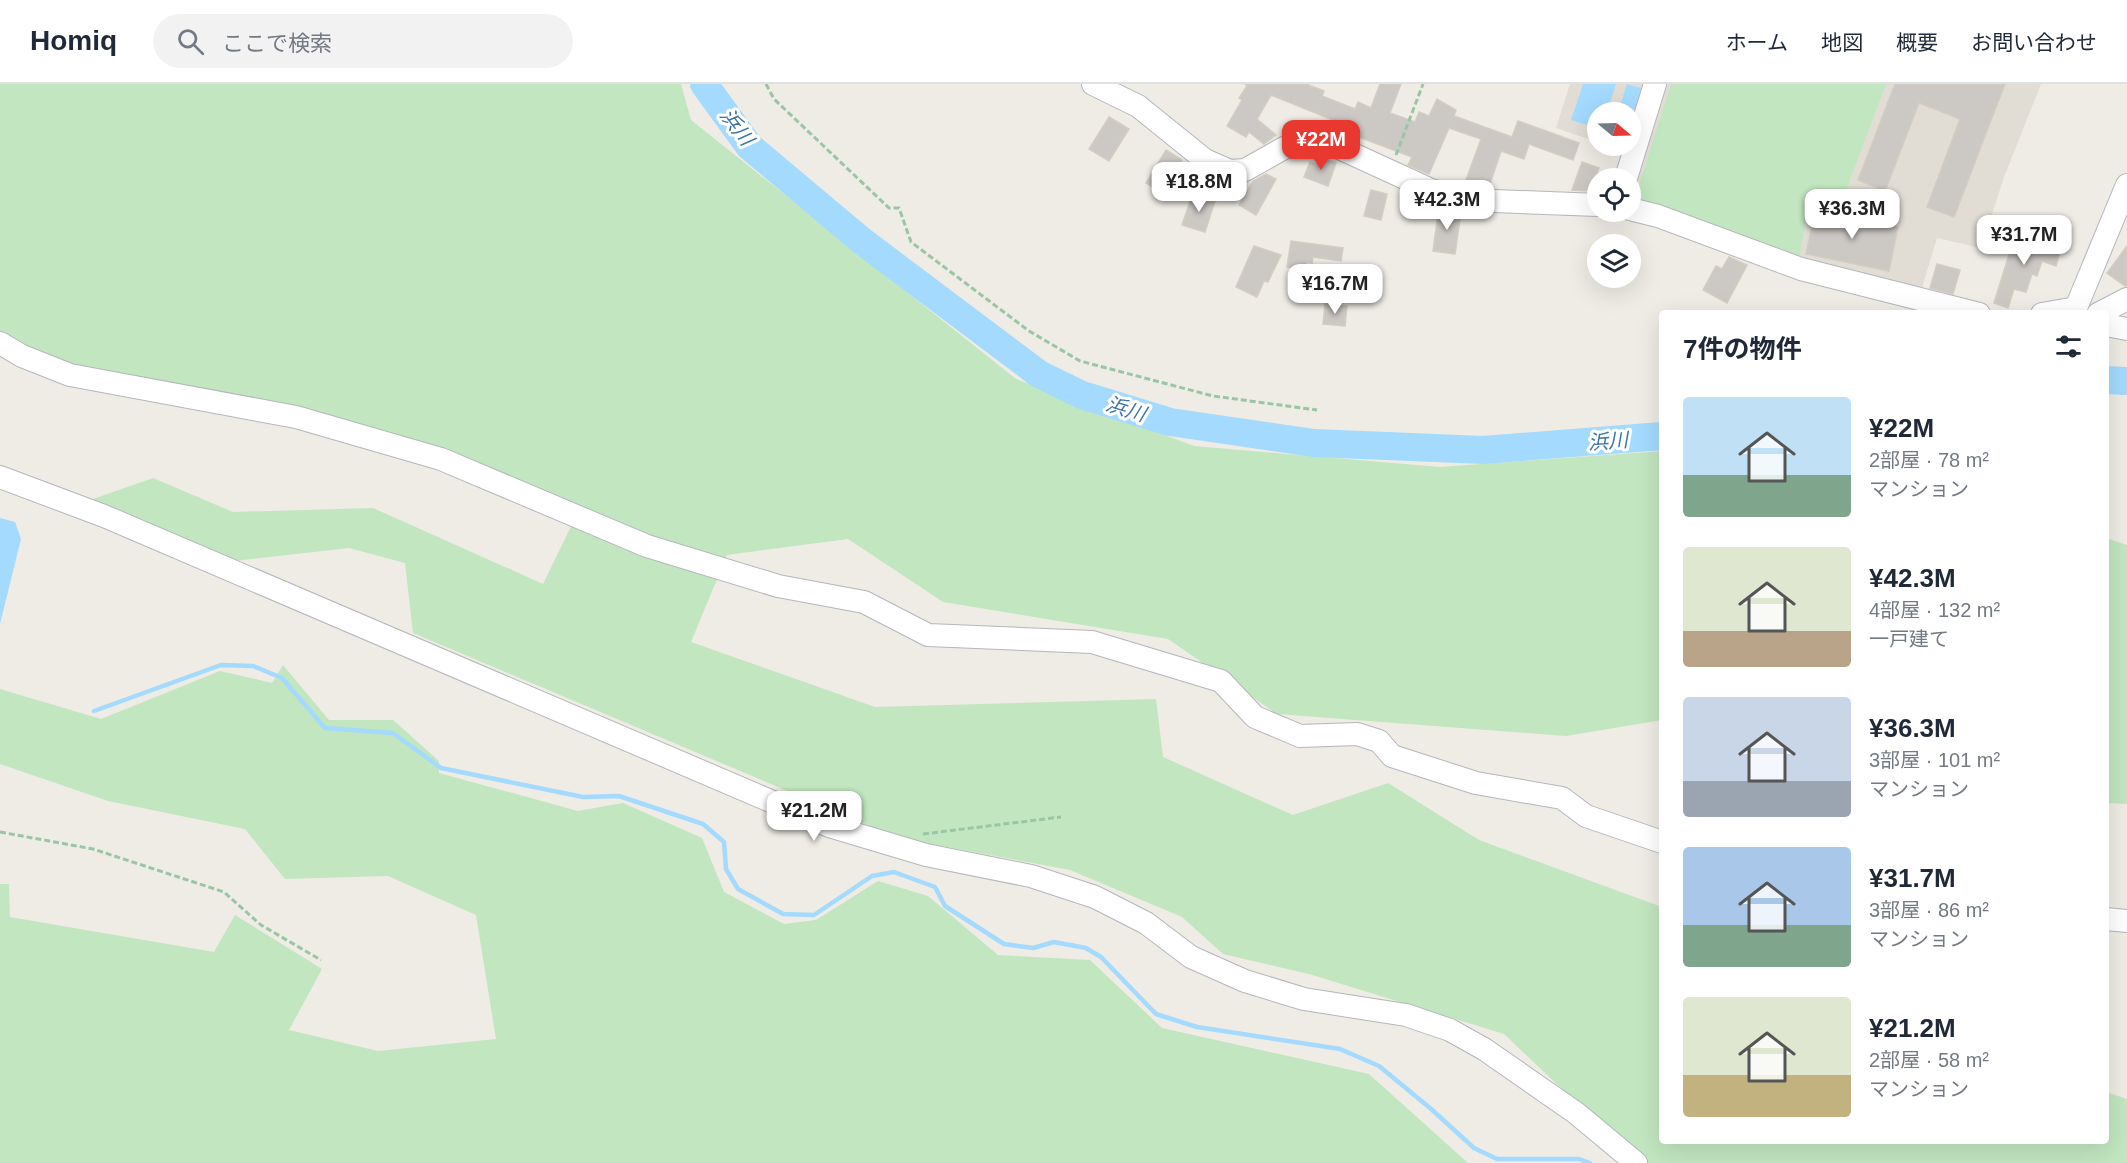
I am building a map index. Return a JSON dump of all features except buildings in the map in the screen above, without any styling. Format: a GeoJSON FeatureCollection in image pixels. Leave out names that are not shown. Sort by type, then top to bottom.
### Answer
{"type":"FeatureCollection","features":[{"type":"Feature","properties":{"kind":"street"},"geometry":{"type":"LineString","coordinates":[[1093,84],[1138,106],[1205,160],[1230,171],[1245,170],[1284,148],[1310,142],[1333,145],[1431,190],[1468,200],[1587,205]]}},
{"type":"Feature","properties":{"kind":"street"},"geometry":{"type":"LineString","coordinates":[[1629,168],[1654,84]]}},
{"type":"Feature","properties":{"kind":"street"},"geometry":{"type":"LineString","coordinates":[[2079,310],[2127,185]]}},
{"type":"Feature","properties":{"kind":"street"},"geometry":{"type":"LineString","coordinates":[[1641,212],[1801,269],[1963,310]]}},
{"type":"Feature","properties":{"kind":"street"},"geometry":{"type":"LineString","coordinates":[[2106,310],[2127,299]]}},
{"type":"Feature","properties":{"kind":"street"},"geometry":{"type":"LineString","coordinates":[[2109,326],[2127,329]]}},
{"type":"Feature","properties":{"kind":"street"},"geometry":{"type":"LineString","coordinates":[[0,342],[22,356],[70,375],[296,417],[441,459],[647,546],[778,586],[864,602],[928,635],[1092,642],[1221,681],[1256,717],[1299,736],[1357,734],[1368,737],[1379,741],[1392,756],[1476,783],[1562,798],[1586,816],[1659,841]]}},
{"type":"Feature","properties":{"kind":"street"},"geometry":{"type":"LineString","coordinates":[[0,477],[104,516],[829,826],[926,855],[1031,876],[1095,897],[1146,922],[1191,957],[1245,981],[1304,999],[1406,1016],[1450,1030],[1484,1049],[1576,1113],[1636,1163]]}},
{"type":"Feature","properties":{"kind":"street"},"geometry":{"type":"LineString","coordinates":[[2109,919],[2127,921]]}},
{"type":"Feature","properties":{"kind":"path"},"geometry":{"type":"LineString","coordinates":[[766,84],[774,99],[889,208],[899,208],[911,242],[1029,331],[1080,361],[1213,396],[1317,410]]}},
{"type":"Feature","properties":{"kind":"path"},"geometry":{"type":"LineString","coordinates":[[1390,171],[1423,84]]}},
{"type":"Feature","properties":{"kind":"path"},"geometry":{"type":"LineString","coordinates":[[917,835],[1061,817]]}},
{"type":"Feature","properties":{"kind":"path"},"geometry":{"type":"LineString","coordinates":[[0,832],[93,849],[224,892],[261,925],[321,960]]}},
{"type":"Feature","properties":{"kind":"shaded area"},"geometry":{"type":"Polygon","coordinates":[[[1570,84],[2041,84],[2004,177],[1981,248],[1937,238],[1921,291],[1803,265],[1641,204],[1641,168],[1636,168],[1639,157],[1636,156],[1641,156],[1641,102],[1587,102],[1587,139],[1556,128],[1570,84]]]}},
{"type":"Feature","properties":{"kind":"green space"},"geometry":{"type":"Polygon","coordinates":[[[0,84],[681,84],[691,120],[1016,379],[1194,446],[1440,467],[1659,451],[1659,720],[1566,736],[1277,714],[1168,639],[943,602],[848,539],[727,555],[691,642],[875,707],[1156,699],[1163,757],[1293,815],[1388,783],[1479,840],[1659,906],[1659,1144],[2109,1144],[2109,1093],[2127,1099],[2127,1163],[1648,1163],[1584,1110],[1504,1034],[1309,974],[1223,954],[1182,917],[1070,870],[899,838],[413,633],[405,563],[349,548],[234,561],[90,500],[153,478],[233,512],[373,508],[543,584],[579,510],[341,437],[0,353],[0,84]]]}},
{"type":"Feature","properties":{"kind":"green space"},"geometry":{"type":"Polygon","coordinates":[[[1671,84],[1886,84],[1842,201],[1810,197],[1799,259],[1641,200],[1641,179],[1671,84]]]}},
{"type":"Feature","properties":{"kind":"green space"},"geometry":{"type":"Polygon","coordinates":[[[2109,539],[2127,545],[2127,804],[2109,803],[2109,539]]]}},
{"type":"Feature","properties":{"kind":"green space"},"geometry":{"type":"Polygon","coordinates":[[[283,665],[329,720],[393,720],[439,761],[439,773],[578,811],[623,803],[702,838],[724,892],[784,924],[816,920],[878,881],[928,896],[998,955],[1090,960],[1162,1028],[1369,1074],[1468,1163],[0,1163],[0,884],[9,884],[10,917],[214,952],[235,915],[322,969],[289,1030],[378,1051],[496,1039],[476,915],[388,876],[285,879],[245,829],[108,801],[0,764],[0,689],[101,719],[220,671],[272,683],[283,665]]]}},
{"type":"Feature","properties":{"kind":"water"},"geometry":{"type":"Polygon","coordinates":[[[1583,84],[1616,84],[1610,102],[1587,102],[1587,125],[1571,120],[1583,84]]]}},
{"type":"Feature","properties":{"kind":"water"},"geometry":{"type":"Polygon","coordinates":[[[1627,84],[1641,88],[1637,102],[1621,102],[1627,84]]]}},
{"type":"Feature","properties":{"kind":"water"},"geometry":{"type":"Polygon","coordinates":[[[0,518],[15,522],[21,539],[0,624],[0,518]]]}},
{"type":"Feature","properties":{"kind":"waterway","name":"浜川"},"geometry":{"type":"LineString","coordinates":[[704,84],[749,146],[862,241],[1039,374],[1082,395],[1170,422],[1314,443],[1483,450],[1659,436]]}},
{"type":"Feature","properties":{"kind":"waterway","name":"浜川"},"geometry":{"type":"LineString","coordinates":[[2109,380],[2127,381]]}},
{"type":"Feature","properties":{"kind":"waterway"},"geometry":{"type":"LineString","coordinates":[[94,711],[221,665],[253,666],[282,678],[325,728],[393,733],[441,768],[583,797],[619,796],[703,824],[724,842],[726,869],[738,889],[783,914],[814,915],[872,876],[894,872],[935,887],[945,906],[1004,944],[1033,948],[1054,942],[1086,948],[1101,957],[1156,1014],[1197,1027],[1340,1049],[1379,1066],[1474,1148],[1497,1159],[1579,1159],[1590,1163]]}}]}
